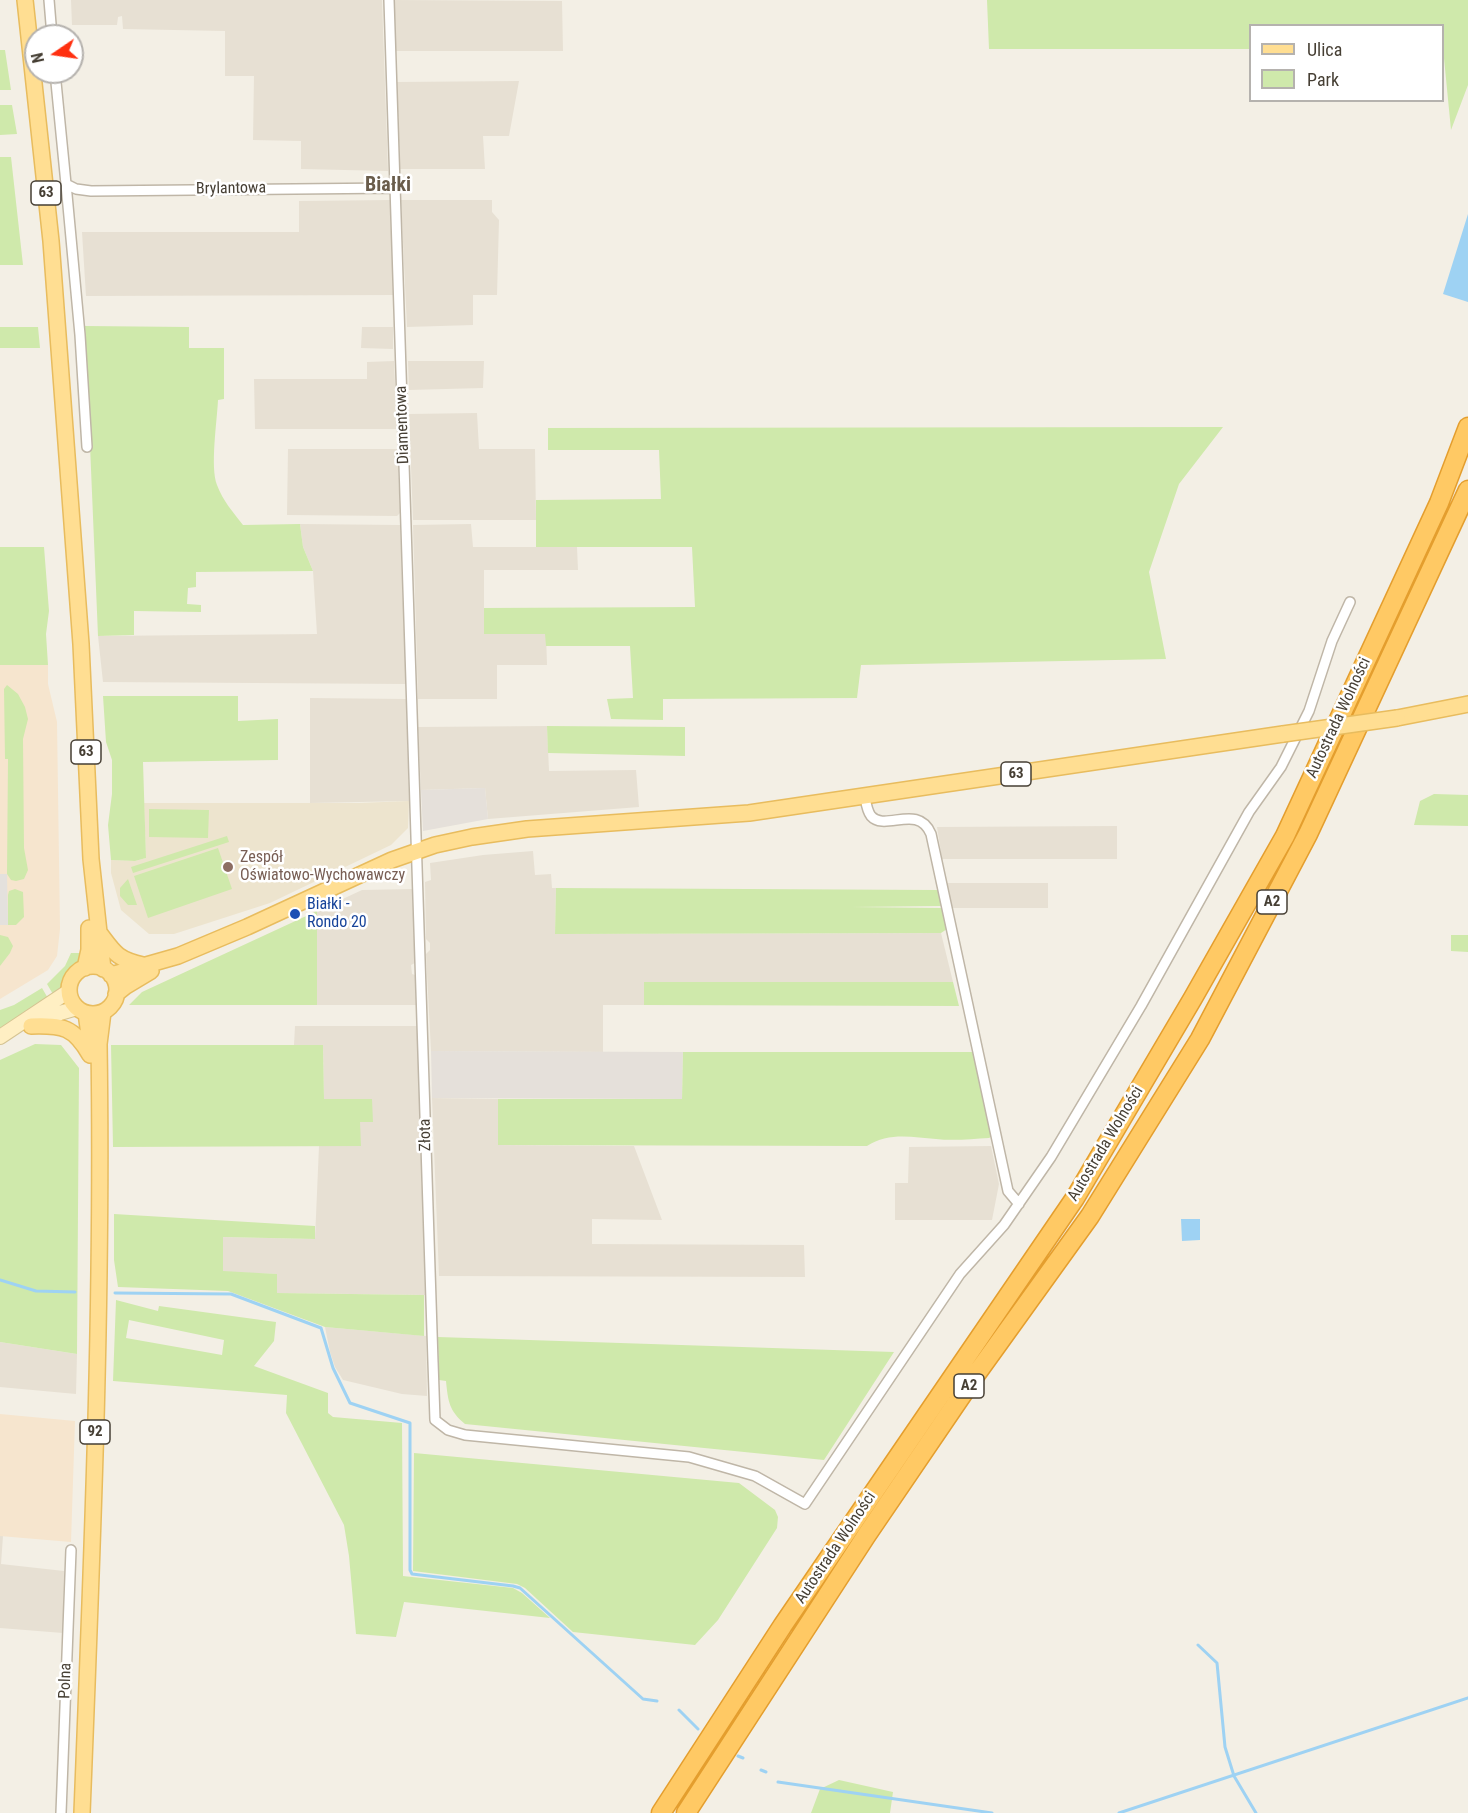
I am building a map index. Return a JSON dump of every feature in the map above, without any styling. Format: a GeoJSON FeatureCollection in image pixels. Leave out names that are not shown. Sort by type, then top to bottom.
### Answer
{"type":"FeatureCollection","features":[{"type":"Feature","properties":{"kind":"highway","name":"Autostrada Wolności"},"geometry":{"type":"LineString","coordinates":[[661,1813],[783,1625],[1075,1198],[1193,998],[1285,836],[1438,503],[1468,427]]}},
{"type":"Feature","properties":{"kind":"highway","name":"Autostrada Wolności"},"geometry":{"type":"LineString","coordinates":[[686,1813],[866,1536],[977,1373],[1090,1216],[1200,1039],[1308,834],[1468,490]]}},
{"type":"Feature","properties":{"kind":"main road","name":"63"},"geometry":{"type":"LineString","coordinates":[[25,0],[52,252],[81,644],[91,859],[98,931],[107,972],[116,984],[113,1003],[103,1012]]}},
{"type":"Feature","properties":{"kind":"main road","name":"63"},"geometry":{"type":"LineString","coordinates":[[69,991],[72,979],[85,968],[94,967],[107,972],[147,966],[178,956],[247,927],[378,865],[458,840],[506,832],[749,813],[1397,718],[1468,704]]}},
{"type":"Feature","properties":{"kind":"main road","name":"63"},"geometry":{"type":"LineString","coordinates":[[85,968],[89,950],[91,859]]}},
{"type":"Feature","properties":{"kind":"main road"},"geometry":{"type":"LineString","coordinates":[[98,931],[118,957],[127,962],[147,966]]}},
{"type":"Feature","properties":{"kind":"main road","name":"63"},"geometry":{"type":"LineString","coordinates":[[116,994],[178,956]]}},
{"type":"Feature","properties":{"kind":"main road"},"geometry":{"type":"LineString","coordinates":[[0,1038],[69,991],[72,1000],[82,1011]]}},
{"type":"Feature","properties":{"kind":"main road"},"geometry":{"type":"LineString","coordinates":[[0,1038],[60,1013],[82,1011],[95,1014],[103,1012]]}},
{"type":"Feature","properties":{"kind":"main road","name":"92"},"geometry":{"type":"LineString","coordinates":[[82,1011],[92,1058],[93,1223],[98,1285]]}},
{"type":"Feature","properties":{"kind":"main road","name":"92"},"geometry":{"type":"LineString","coordinates":[[82,1813],[92,1579],[100,1250],[99,1044],[103,1012]]}},
{"type":"Feature","properties":{"kind":"main road"},"geometry":{"type":"LineString","coordinates":[[31,1026],[50,1025],[69,1030],[81,1040],[92,1058]]}},
{"type":"Feature","properties":{"kind":"street"},"geometry":{"type":"LineString","coordinates":[[49,0],[51,24]]}},
{"type":"Feature","properties":{"kind":"street","name":"Diamentowa"},"geometry":{"type":"LineString","coordinates":[[389,0],[417,851]]}},
{"type":"Feature","properties":{"kind":"street"},"geometry":{"type":"LineString","coordinates":[[56,84],[80,335],[87,447]]}},
{"type":"Feature","properties":{"kind":"street","name":"Brylantowa"},"geometry":{"type":"LineString","coordinates":[[66,184],[76,189],[91,191],[396,188]]}},
{"type":"Feature","properties":{"kind":"street"},"geometry":{"type":"LineString","coordinates":[[865,797],[870,814],[877,820],[914,819],[928,827],[931,834],[1008,1191],[1019,1204],[1051,1157],[1141,1006],[1249,812],[1281,767],[1309,711],[1332,641],[1350,602]]}},
{"type":"Feature","properties":{"kind":"street","name":"Złota"},"geometry":{"type":"LineString","coordinates":[[417,851],[435,1420],[448,1430],[465,1435],[688,1457],[755,1476],[805,1504],[960,1274],[1004,1226],[1019,1204]]}},
{"type":"Feature","properties":{"kind":"street","name":"Polna"},"geometry":{"type":"LineString","coordinates":[[61,1813],[71,1550]]}},
{"type":"Feature","properties":{"kind":"shaded area"},"geometry":{"type":"Polygon","coordinates":[[[71,0],[382,0],[388,171],[301,169],[301,141],[253,140],[254,76],[225,76],[225,31],[123,29],[122,16],[118,17],[117,25],[72,24],[71,0]]]}},
{"type":"Feature","properties":{"kind":"shaded area"},"geometry":{"type":"Polygon","coordinates":[[[394,0],[562,1],[563,51],[396,51],[394,0]]]}},
{"type":"Feature","properties":{"kind":"shaded area"},"geometry":{"type":"Polygon","coordinates":[[[519,81],[509,136],[483,136],[485,169],[400,169],[397,82],[519,81]]]}},
{"type":"Feature","properties":{"kind":"shaded area"},"geometry":{"type":"Polygon","coordinates":[[[390,200],[393,295],[86,296],[82,232],[299,232],[299,201],[390,200]]]}},
{"type":"Feature","properties":{"kind":"shaded area"},"geometry":{"type":"Polygon","coordinates":[[[401,200],[492,200],[492,212],[499,220],[497,295],[473,295],[473,325],[407,327],[401,200]]]}},
{"type":"Feature","properties":{"kind":"shaded area"},"geometry":{"type":"Polygon","coordinates":[[[362,327],[393,327],[393,349],[361,348],[362,327]]]}},
{"type":"Feature","properties":{"kind":"shaded area"},"geometry":{"type":"Polygon","coordinates":[[[394,361],[397,429],[255,429],[254,379],[367,379],[367,362],[394,361]]]}},
{"type":"Feature","properties":{"kind":"shaded area"},"geometry":{"type":"Polygon","coordinates":[[[408,361],[484,361],[483,388],[409,390],[408,361]]]}},
{"type":"Feature","properties":{"kind":"shaded area"},"geometry":{"type":"Polygon","coordinates":[[[477,413],[479,449],[535,449],[536,520],[413,520],[409,414],[477,413]]]}},
{"type":"Feature","properties":{"kind":"shaded area"},"geometry":{"type":"Polygon","coordinates":[[[288,449],[397,449],[400,513],[397,516],[287,515],[288,449]]]}},
{"type":"Feature","properties":{"kind":"shaded area"},"geometry":{"type":"Polygon","coordinates":[[[300,524],[400,525],[406,684],[103,682],[98,636],[317,634],[313,571],[303,547],[300,524]]]}},
{"type":"Feature","properties":{"kind":"shaded area"},"geometry":{"type":"Polygon","coordinates":[[[471,524],[473,547],[577,547],[578,570],[484,570],[484,634],[546,634],[547,665],[497,665],[497,699],[418,699],[413,525],[471,524]]]}},
{"type":"Feature","properties":{"kind":"shaded area"},"geometry":{"type":"Polygon","coordinates":[[[0,665],[48,665],[48,684],[57,722],[60,929],[57,956],[48,970],[0,999],[0,665]]]}},
{"type":"Feature","properties":{"kind":"shaded area"},"geometry":{"type":"Polygon","coordinates":[[[310,698],[406,699],[409,801],[310,803],[310,698]]]}},
{"type":"Feature","properties":{"kind":"shaded area"},"geometry":{"type":"Polygon","coordinates":[[[547,726],[549,771],[636,770],[639,807],[488,819],[485,788],[421,790],[418,727],[547,726]]]}},
{"type":"Feature","properties":{"kind":"shaded area"},"geometry":{"type":"Polygon","coordinates":[[[485,788],[488,819],[423,831],[421,790],[485,788]]]}},
{"type":"Feature","properties":{"kind":"shaded area","name":"Zespół Oświatowo-Wychowawczy"},"geometry":{"type":"Polygon","coordinates":[[[409,801],[408,828],[391,845],[270,903],[174,934],[149,934],[121,910],[111,873],[111,860],[135,861],[146,858],[144,803],[409,801]]]}},
{"type":"Feature","properties":{"kind":"shaded area"},"geometry":{"type":"Polygon","coordinates":[[[1117,826],[1117,859],[942,859],[937,827],[1117,826]]]}},
{"type":"Feature","properties":{"kind":"shaded area"},"geometry":{"type":"Polygon","coordinates":[[[533,851],[535,875],[551,874],[552,888],[556,888],[555,934],[941,933],[953,982],[645,982],[644,1005],[603,1005],[603,1052],[431,1051],[426,954],[430,950],[430,943],[426,939],[425,882],[431,880],[430,863],[483,855],[533,851]]]}},
{"type":"Feature","properties":{"kind":"shaded area"},"geometry":{"type":"Polygon","coordinates":[[[0,874],[7,874],[8,925],[0,925],[0,874]]]}},
{"type":"Feature","properties":{"kind":"shaded area"},"geometry":{"type":"Polygon","coordinates":[[[946,883],[1048,883],[1048,908],[952,908],[946,883]]]}},
{"type":"Feature","properties":{"kind":"shaded area"},"geometry":{"type":"Polygon","coordinates":[[[412,889],[415,963],[411,965],[412,974],[415,975],[416,1005],[317,1005],[317,911],[362,890],[412,889]]]}},
{"type":"Feature","properties":{"kind":"shaded area"},"geometry":{"type":"Polygon","coordinates":[[[295,1026],[417,1026],[425,1295],[277,1293],[277,1274],[222,1272],[222,1237],[315,1239],[319,1146],[361,1146],[324,1099],[323,1045],[294,1045],[295,1026]]]}},
{"type":"Feature","properties":{"kind":"shaded area"},"geometry":{"type":"Polygon","coordinates":[[[431,1051],[683,1052],[682,1099],[432,1098],[431,1051]]]}},
{"type":"Feature","properties":{"kind":"shaded area"},"geometry":{"type":"Polygon","coordinates":[[[432,1098],[498,1099],[498,1145],[634,1146],[662,1220],[592,1219],[592,1244],[804,1245],[805,1277],[439,1276],[432,1098]]]}},
{"type":"Feature","properties":{"kind":"shaded area"},"geometry":{"type":"Polygon","coordinates":[[[991,1146],[999,1184],[992,1220],[895,1220],[895,1183],[908,1183],[909,1147],[991,1146]]]}},
{"type":"Feature","properties":{"kind":"shaded area"},"geometry":{"type":"Polygon","coordinates":[[[325,1327],[426,1336],[427,1396],[402,1394],[343,1380],[335,1367],[325,1327]]]}},
{"type":"Feature","properties":{"kind":"shaded area"},"geometry":{"type":"Polygon","coordinates":[[[0,1342],[77,1354],[76,1394],[0,1387],[0,1342]]]}},
{"type":"Feature","properties":{"kind":"shaded area"},"geometry":{"type":"Polygon","coordinates":[[[0,1414],[75,1421],[71,1542],[0,1536],[0,1414]]]}},
{"type":"Feature","properties":{"kind":"shaded area"},"geometry":{"type":"Polygon","coordinates":[[[0,1536],[3,1536],[1,1564],[64,1571],[63,1633],[0,1628],[0,1536]]]}},
{"type":"Feature","properties":{"kind":"green space"},"geometry":{"type":"Polygon","coordinates":[[[987,0],[1468,0],[1468,85],[1451,130],[1444,58],[1444,24],[1249,24],[1249,49],[989,49],[987,0]]]}},
{"type":"Feature","properties":{"kind":"green space"},"geometry":{"type":"Polygon","coordinates":[[[0,50],[5,50],[11,90],[0,90],[0,50]]]}},
{"type":"Feature","properties":{"kind":"green space"},"geometry":{"type":"Polygon","coordinates":[[[0,105],[12,105],[17,134],[0,135],[0,105]]]}},
{"type":"Feature","properties":{"kind":"green space"},"geometry":{"type":"Polygon","coordinates":[[[0,157],[11,157],[23,265],[0,265],[0,157]]]}},
{"type":"Feature","properties":{"kind":"green space"},"geometry":{"type":"Polygon","coordinates":[[[85,326],[189,327],[189,348],[224,348],[224,399],[218,400],[214,444],[217,485],[225,501],[243,525],[300,524],[303,547],[313,571],[196,572],[196,587],[188,588],[187,604],[201,605],[201,612],[134,611],[134,635],[98,636],[85,326]]]}},
{"type":"Feature","properties":{"kind":"green space"},"geometry":{"type":"Polygon","coordinates":[[[0,327],[38,327],[40,348],[0,348],[0,327]]]}},
{"type":"Feature","properties":{"kind":"green space"},"geometry":{"type":"Polygon","coordinates":[[[1223,427],[1179,484],[1149,572],[1166,659],[861,665],[857,698],[663,699],[663,720],[611,719],[607,699],[633,698],[630,646],[546,646],[545,634],[484,634],[484,608],[695,607],[692,547],[536,547],[536,500],[661,499],[659,450],[548,450],[548,428],[1223,427]]]}},
{"type":"Feature","properties":{"kind":"green space"},"geometry":{"type":"Polygon","coordinates":[[[0,547],[44,547],[49,611],[46,634],[48,665],[0,665],[0,547]]]}},
{"type":"Feature","properties":{"kind":"green space"},"geometry":{"type":"Polygon","coordinates":[[[7,685],[18,694],[28,719],[23,739],[24,848],[28,870],[24,879],[16,881],[11,880],[7,874],[8,759],[5,759],[4,689],[7,685]]]}},
{"type":"Feature","properties":{"kind":"green space"},"geometry":{"type":"Polygon","coordinates":[[[103,696],[238,696],[238,721],[278,719],[278,760],[143,762],[146,858],[135,861],[111,860],[108,825],[112,794],[112,760],[106,742],[103,696]]]}},
{"type":"Feature","properties":{"kind":"green space"},"geometry":{"type":"Polygon","coordinates":[[[547,726],[685,727],[685,756],[548,753],[547,726]]]}},
{"type":"Feature","properties":{"kind":"green space"},"geometry":{"type":"Polygon","coordinates":[[[1434,794],[1468,795],[1468,826],[1414,825],[1420,801],[1434,794]]]}},
{"type":"Feature","properties":{"kind":"green space"},"geometry":{"type":"Polygon","coordinates":[[[149,809],[209,810],[208,838],[149,837],[149,809]]]}},
{"type":"Feature","properties":{"kind":"green space"},"geometry":{"type":"Polygon","coordinates":[[[227,836],[229,842],[133,873],[131,867],[227,836]]]}},
{"type":"Feature","properties":{"kind":"green space"},"geometry":{"type":"Polygon","coordinates":[[[218,848],[232,889],[148,918],[134,876],[218,848]]]}},
{"type":"Feature","properties":{"kind":"green space"},"geometry":{"type":"Polygon","coordinates":[[[128,879],[137,905],[128,905],[120,896],[120,888],[128,879]]]}},
{"type":"Feature","properties":{"kind":"green space"},"geometry":{"type":"Polygon","coordinates":[[[556,888],[938,890],[941,906],[852,907],[942,908],[947,929],[941,933],[555,934],[556,888]]]}},
{"type":"Feature","properties":{"kind":"green space"},"geometry":{"type":"Polygon","coordinates":[[[15,889],[23,892],[24,917],[16,925],[8,925],[8,895],[9,891],[15,889]]]}},
{"type":"Feature","properties":{"kind":"green space"},"geometry":{"type":"Polygon","coordinates":[[[317,911],[317,1005],[129,1005],[142,992],[317,911]]]}},
{"type":"Feature","properties":{"kind":"green space"},"geometry":{"type":"Polygon","coordinates":[[[0,935],[8,937],[13,946],[0,966],[0,935]]]}},
{"type":"Feature","properties":{"kind":"green space"},"geometry":{"type":"Polygon","coordinates":[[[1451,935],[1468,935],[1468,952],[1451,951],[1451,935]]]}},
{"type":"Feature","properties":{"kind":"green space"},"geometry":{"type":"Polygon","coordinates":[[[71,953],[84,953],[67,974],[54,996],[47,984],[65,966],[71,953]]]}},
{"type":"Feature","properties":{"kind":"green space"},"geometry":{"type":"Polygon","coordinates":[[[644,982],[953,982],[959,1006],[644,1005],[644,982]]]}},
{"type":"Feature","properties":{"kind":"green space"},"geometry":{"type":"Polygon","coordinates":[[[42,988],[49,1000],[0,1028],[0,1010],[14,1005],[42,988]]]}},
{"type":"Feature","properties":{"kind":"green space"},"geometry":{"type":"Polygon","coordinates":[[[35,1044],[61,1045],[79,1068],[77,1354],[0,1342],[0,1060],[35,1044]]]}},
{"type":"Feature","properties":{"kind":"green space"},"geometry":{"type":"Polygon","coordinates":[[[111,1045],[323,1045],[324,1099],[372,1099],[373,1122],[360,1122],[361,1146],[113,1147],[111,1045]]]}},
{"type":"Feature","properties":{"kind":"green space"},"geometry":{"type":"Polygon","coordinates":[[[683,1052],[973,1052],[994,1135],[989,1138],[956,1140],[892,1137],[867,1146],[498,1145],[498,1099],[682,1099],[683,1052]]]}},
{"type":"Feature","properties":{"kind":"green space"},"geometry":{"type":"Polygon","coordinates":[[[114,1214],[315,1226],[315,1239],[223,1237],[223,1271],[277,1274],[277,1293],[424,1295],[424,1336],[325,1327],[228,1291],[118,1287],[114,1260],[114,1214]]]}},
{"type":"Feature","properties":{"kind":"green space"},"geometry":{"type":"Polygon","coordinates":[[[116,1300],[158,1311],[159,1306],[276,1322],[274,1341],[254,1366],[328,1393],[328,1413],[333,1417],[402,1423],[403,1576],[513,1588],[550,1618],[404,1602],[396,1637],[356,1634],[344,1525],[286,1413],[287,1395],[113,1381],[116,1300]],[[129,1320],[126,1338],[222,1355],[224,1340],[129,1320]]]}},
{"type":"Feature","properties":{"kind":"green space"},"geometry":{"type":"Polygon","coordinates":[[[438,1337],[894,1352],[824,1460],[465,1424],[450,1405],[446,1381],[439,1380],[438,1337]]]}},
{"type":"Feature","properties":{"kind":"green space"},"geometry":{"type":"Polygon","coordinates":[[[414,1453],[739,1483],[775,1510],[778,1517],[777,1528],[718,1620],[695,1645],[573,1632],[525,1588],[517,1584],[413,1571],[414,1453]]]}},
{"type":"Feature","properties":{"kind":"green space"},"geometry":{"type":"Polygon","coordinates":[[[839,1780],[893,1792],[890,1813],[811,1813],[820,1789],[839,1780]]]}},
{"type":"Feature","properties":{"kind":"water"},"geometry":{"type":"Polygon","coordinates":[[[1468,214],[1468,302],[1443,294],[1468,214]]]}},
{"type":"Feature","properties":{"kind":"water"},"geometry":{"type":"Polygon","coordinates":[[[1181,1219],[1200,1219],[1200,1240],[1182,1241],[1181,1219]]]}},
{"type":"Feature","properties":{"kind":"waterway"},"geometry":{"type":"LineString","coordinates":[[0,1280],[36,1291],[75,1292]]}},
{"type":"Feature","properties":{"kind":"waterway"},"geometry":{"type":"LineString","coordinates":[[115,1293],[231,1294],[321,1328],[333,1368],[350,1403],[410,1423],[410,1570],[412,1574],[520,1588],[643,1699],[657,1701]]}},
{"type":"Feature","properties":{"kind":"waterway"},"geometry":{"type":"LineString","coordinates":[[1198,1645],[1217,1663],[1225,1747],[1234,1776],[1256,1813]]}},
{"type":"Feature","properties":{"kind":"waterway"},"geometry":{"type":"LineString","coordinates":[[1119,1813],[1468,1698]]}},
{"type":"Feature","properties":{"kind":"waterway"},"geometry":{"type":"LineString","coordinates":[[679,1710],[698,1729]]}},
{"type":"Feature","properties":{"kind":"waterway"},"geometry":{"type":"LineString","coordinates":[[738,1756],[743,1758]]}},
{"type":"Feature","properties":{"kind":"waterway"},"geometry":{"type":"LineString","coordinates":[[761,1770],[766,1772]]}},
{"type":"Feature","properties":{"kind":"waterway"},"geometry":{"type":"LineString","coordinates":[[778,1782],[992,1813]]}},
{"type":"Feature","properties":{"kind":"place","name":"Zespół Oświatowo-Wychowawczy"},"geometry":{"type":"Point","coordinates":[228,867]}},
{"type":"Feature","properties":{"kind":"place","name":"Białki - Rondo 20"},"geometry":{"type":"Point","coordinates":[295,914]}},
{"type":"Feature","properties":{"kind":"district","name":"Białki"},"geometry":{"type":"Point","coordinates":[388,186]}}]}
